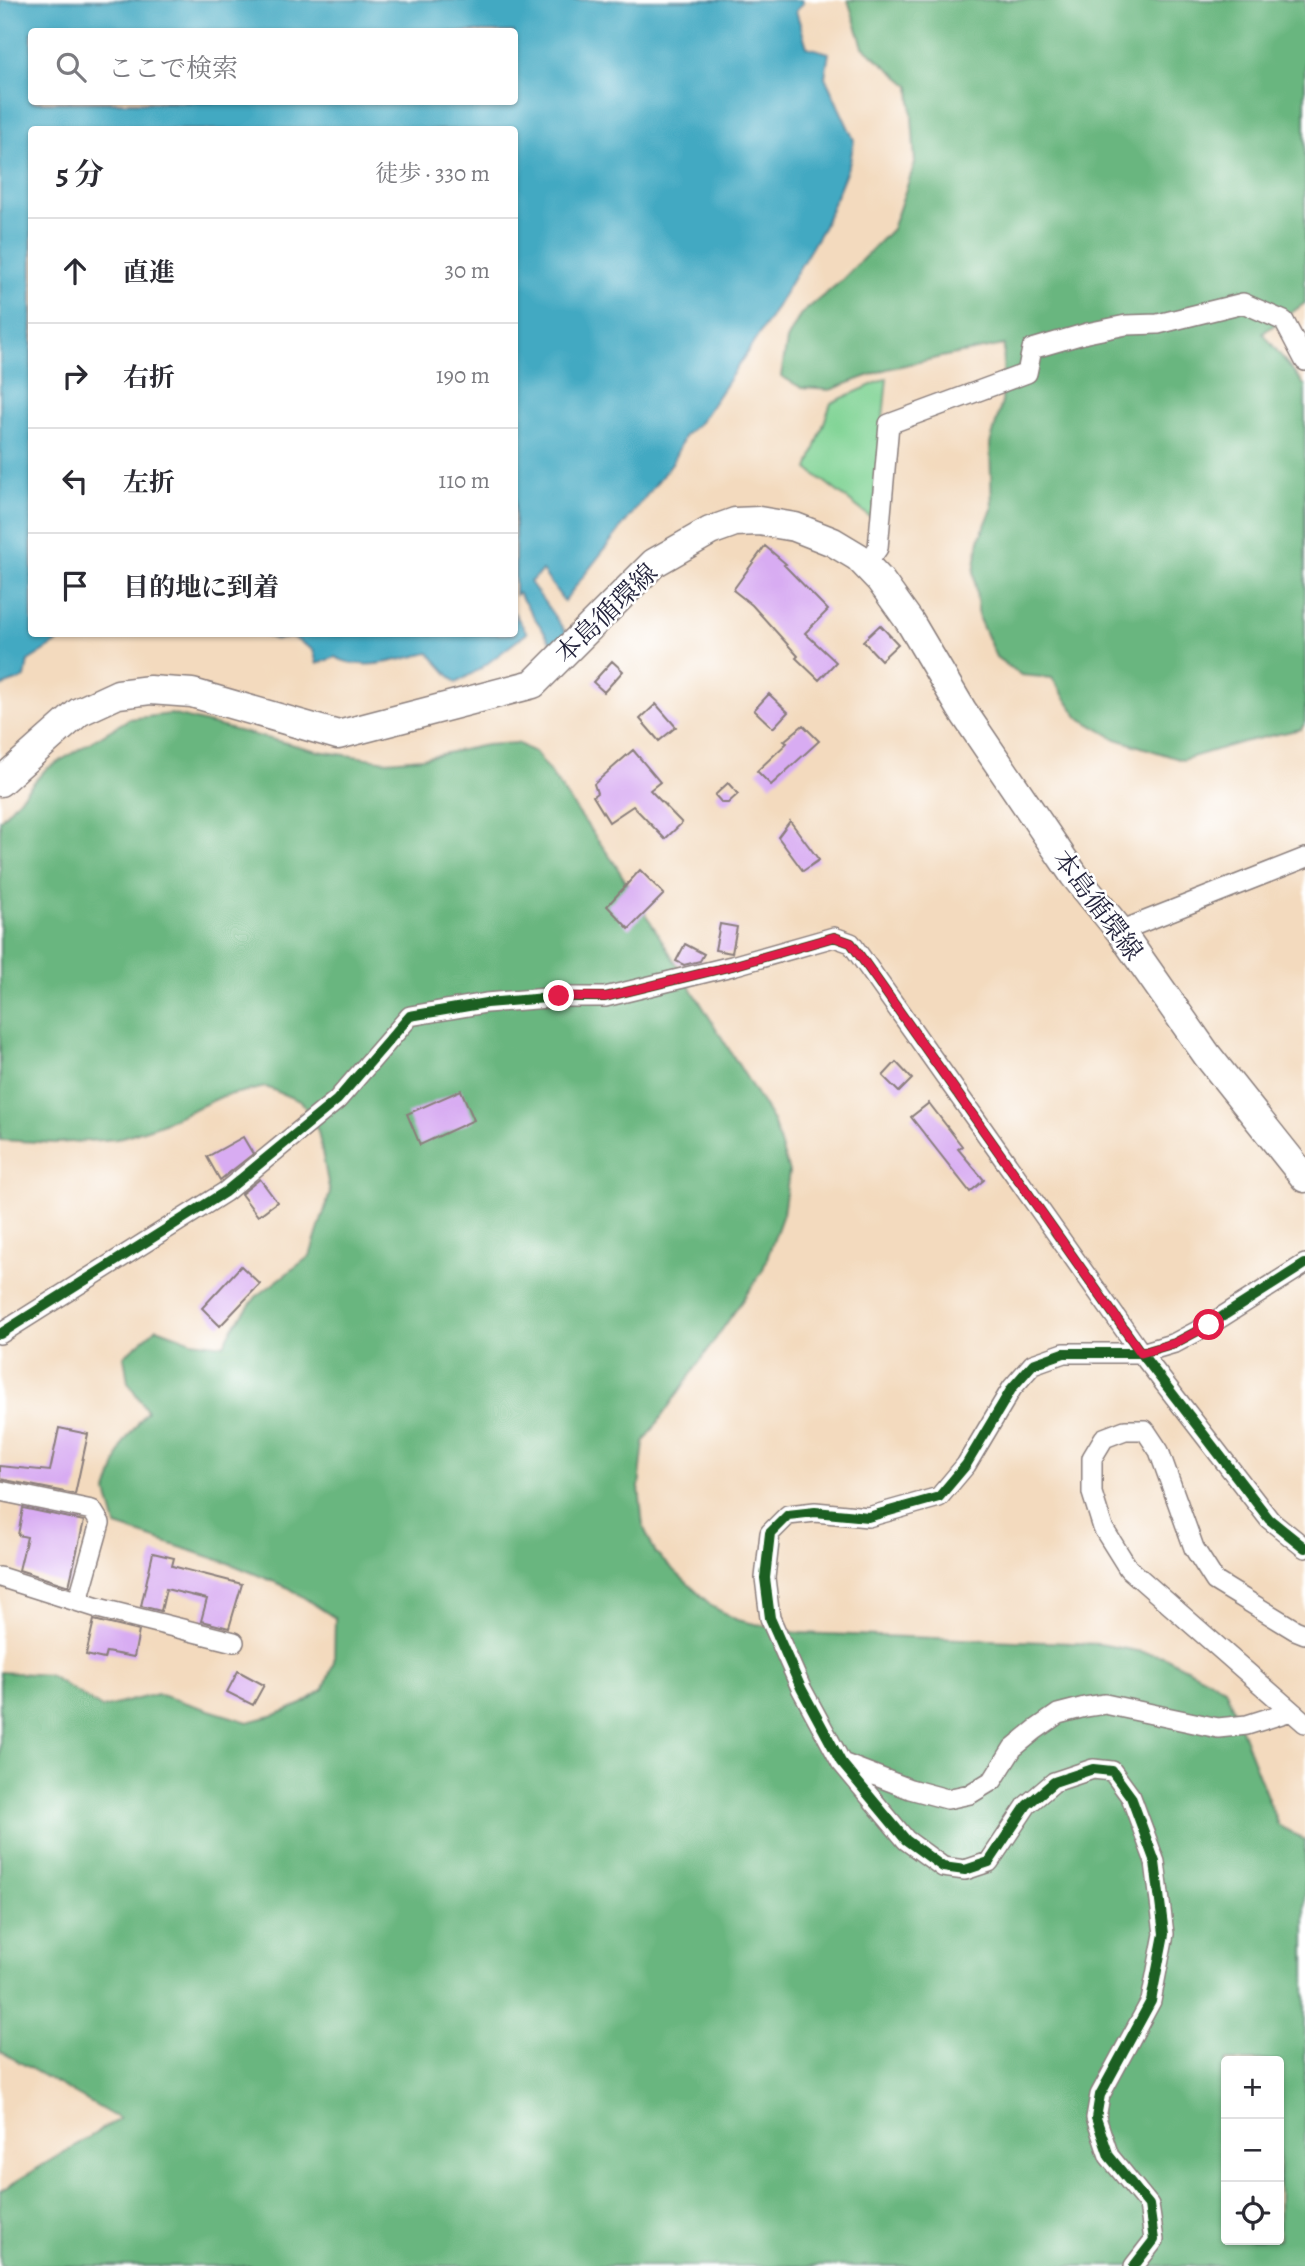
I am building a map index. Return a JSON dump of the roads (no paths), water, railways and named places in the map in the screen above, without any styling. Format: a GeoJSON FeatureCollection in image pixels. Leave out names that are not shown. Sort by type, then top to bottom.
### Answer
{"type":"FeatureCollection","features":[{"type":"Feature","properties":{"kind":"main road","name":"本島循環線"},"geometry":{"type":"LineString","coordinates":[[0,782],[79,712],[118,694],[150,690],[192,692],[338,736],[533,684],[654,563],[710,531],[735,522],[759,521],[795,527],[832,541],[858,557],[880,580],[910,622],[962,710],[1074,875],[1120,931],[1207,1055],[1305,1178]]}},
{"type":"Feature","properties":{"kind":"street"},"geometry":{"type":"LineString","coordinates":[[866,565],[878,548],[889,424],[1027,373],[1032,349],[1087,332],[1126,325],[1158,324],[1243,303],[1284,321],[1305,361]]}},
{"type":"Feature","properties":{"kind":"street"},"geometry":{"type":"LineString","coordinates":[[1120,931],[1305,858]]}},
{"type":"Feature","properties":{"kind":"street"},"geometry":{"type":"LineString","coordinates":[[0,1334],[225,1192],[337,1100],[410,1016],[486,1003],[559,996],[605,997],[732,966],[834,937],[851,943],[1141,1353],[1269,1519],[1305,1548]]}},
{"type":"Feature","properties":{"kind":"street"},"geometry":{"type":"LineString","coordinates":[[1134,2266],[1154,2240],[1149,2204],[1109,2156],[1096,2118],[1100,2095],[1152,2001],[1164,1934],[1155,1862],[1131,1797],[1111,1771],[1093,1769],[1054,1782],[1027,1805],[989,1862],[965,1870],[943,1867],[906,1840],[841,1762],[801,1688],[770,1618],[765,1578],[770,1532],[788,1515],[815,1512],[868,1517],[939,1497],[966,1465],[1012,1388],[1033,1364],[1064,1353],[1141,1353],[1175,1343],[1305,1264]]}},
{"type":"Feature","properties":{"kind":"street"},"geometry":{"type":"LineString","coordinates":[[1298,1717],[1128,1568],[1103,1528],[1092,1493],[1092,1458],[1104,1438],[1125,1430],[1145,1430],[1159,1451],[1194,1548],[1215,1581],[1305,1634]]}},
{"type":"Feature","properties":{"kind":"street"},"geometry":{"type":"LineString","coordinates":[[0,1491],[92,1510],[100,1523],[79,1601]]}},
{"type":"Feature","properties":{"kind":"street"},"geometry":{"type":"LineString","coordinates":[[0,1577],[234,1642]]}},
{"type":"Feature","properties":{"kind":"street"},"geometry":{"type":"LineString","coordinates":[[841,1762],[910,1789],[947,1799],[970,1794],[993,1780],[1013,1748],[1035,1730],[1058,1714],[1085,1707],[1105,1704],[1218,1728],[1298,1717]]}},
{"type":"Feature","properties":{"kind":"water"},"geometry":{"type":"Polygon","coordinates":[[[0,0],[801,0],[803,3],[796,11],[807,47],[829,53],[825,77],[854,140],[850,162],[824,226],[770,318],[701,421],[685,435],[672,463],[564,601],[542,571],[530,582],[567,634],[553,645],[518,593],[518,126],[28,126],[28,637],[59,637],[58,642],[28,661],[25,678],[0,687],[0,0]]]}},
{"type":"Feature","properties":{"kind":"water"},"geometry":{"type":"Polygon","coordinates":[[[518,619],[527,633],[480,669],[456,683],[429,653],[381,663],[357,664],[335,657],[317,664],[313,650],[292,637],[518,637],[518,619]]]}},
{"type":"Feature","properties":{"kind":"water"},"geometry":{"type":"Polygon","coordinates":[[[269,637],[292,637],[276,640],[269,637]]]}}]}
